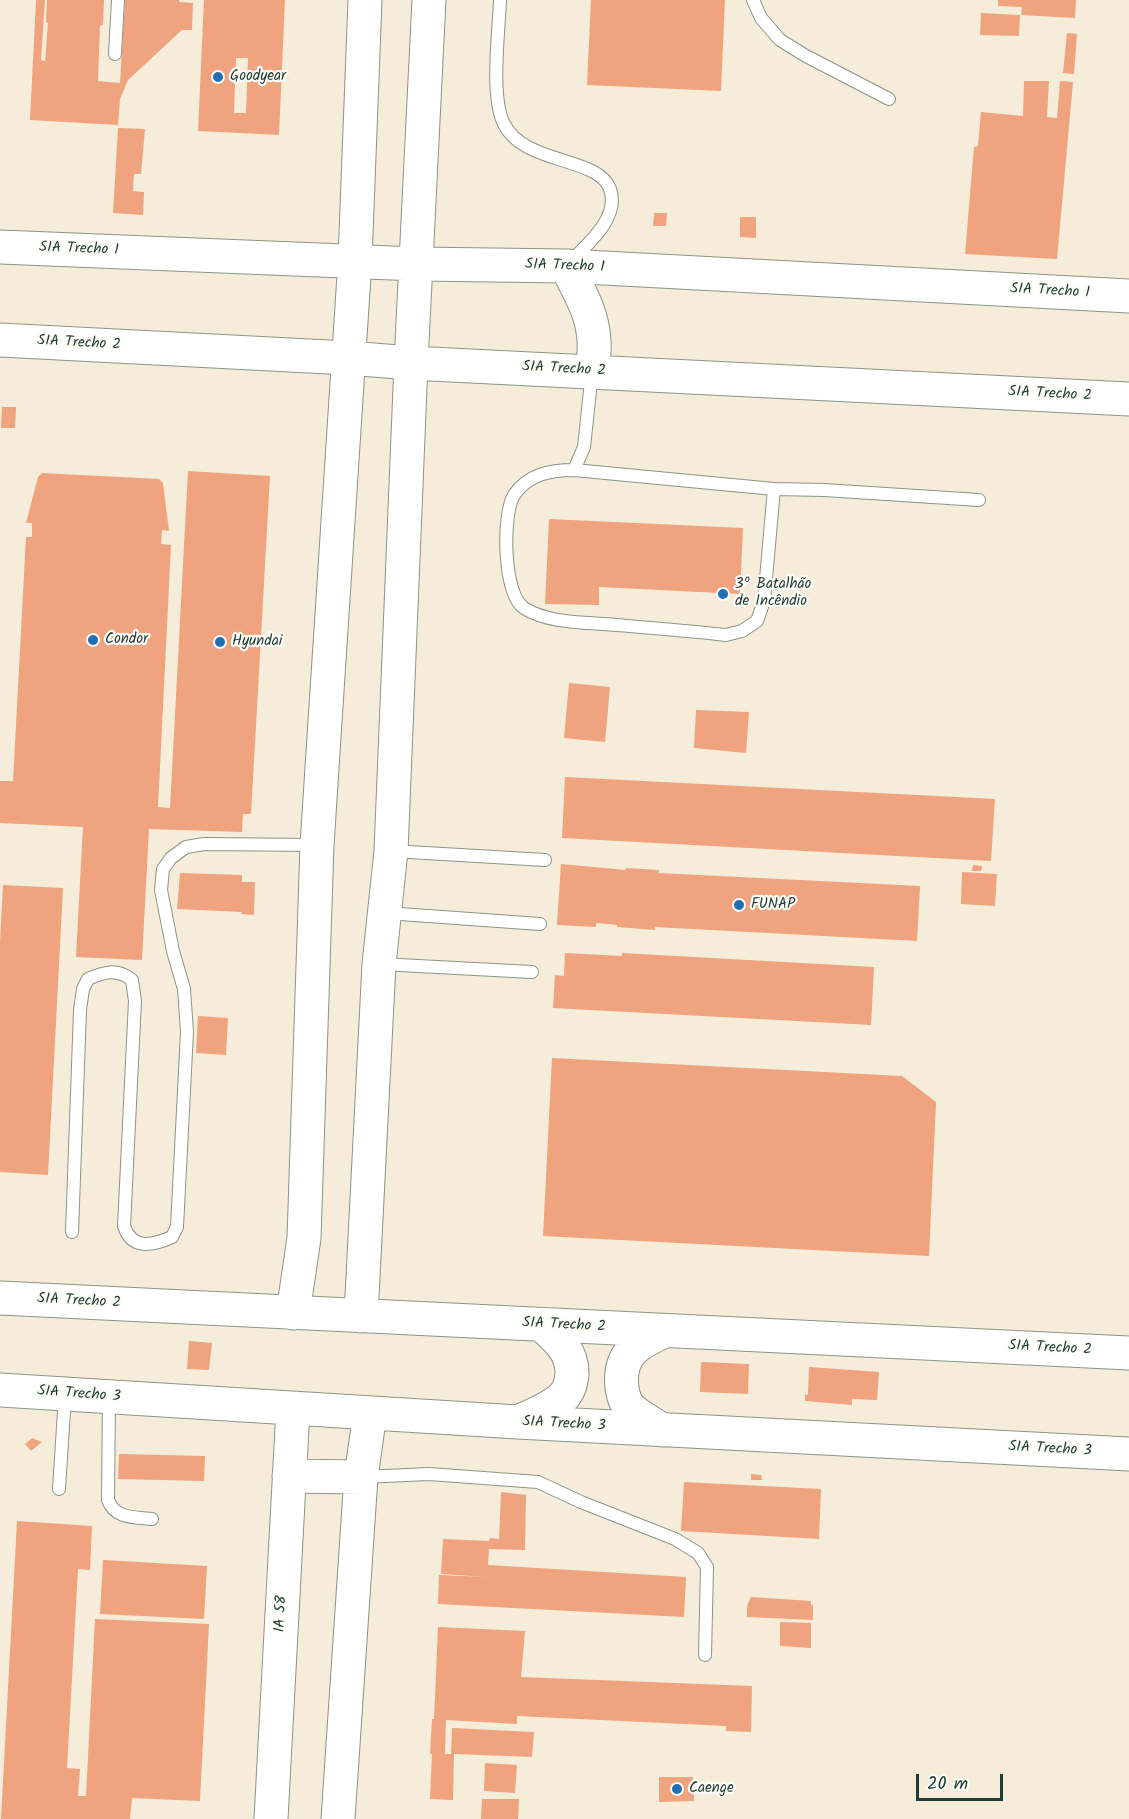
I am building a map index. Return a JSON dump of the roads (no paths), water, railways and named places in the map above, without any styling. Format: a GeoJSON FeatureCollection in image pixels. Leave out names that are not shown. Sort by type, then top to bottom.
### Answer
{"type":"FeatureCollection","features":[{"type":"Feature","properties":{"kind":"main road"},"geometry":{"type":"LineString","coordinates":[[293,1312],[304,1238],[317,845],[355,260],[364,0]]}},
{"type":"Feature","properties":{"kind":"main road"},"geometry":{"type":"LineString","coordinates":[[361,1316],[379,964],[391,851],[429,0]]}},
{"type":"Feature","properties":{"kind":"main road","name":"SIA Trecho 1"},"geometry":{"type":"LineString","coordinates":[[0,247],[417,264],[566,266],[1129,296]]}},
{"type":"Feature","properties":{"kind":"main road"},"geometry":{"type":"LineString","coordinates":[[566,266],[590,312],[595,355],[592,371]]}},
{"type":"Feature","properties":{"kind":"main road","name":"SIA Trecho 2"},"geometry":{"type":"LineString","coordinates":[[0,340],[1129,399]]}},
{"type":"Feature","properties":{"kind":"main road","name":"SIA Trecho 2"},"geometry":{"type":"LineString","coordinates":[[0,1298],[1129,1353]]}},
{"type":"Feature","properties":{"kind":"main road"},"geometry":{"type":"LineString","coordinates":[[518,1422],[548,1409],[563,1397],[571,1384],[570,1356],[560,1340],[542,1325]]}},
{"type":"Feature","properties":{"kind":"main road"},"geometry":{"type":"LineString","coordinates":[[662,1430],[630,1408],[623,1395],[621,1376],[623,1363],[630,1353],[643,1340],[665,1331]]}},
{"type":"Feature","properties":{"kind":"main road","name":"SIA Trecho 3"},"geometry":{"type":"LineString","coordinates":[[0,1390],[518,1422],[1129,1454]]}},
{"type":"Feature","properties":{"kind":"main road","name":"IA 58"},"geometry":{"type":"LineString","coordinates":[[271,1819],[293,1409]]}},
{"type":"Feature","properties":{"kind":"main road"},"geometry":{"type":"LineString","coordinates":[[338,1819],[361,1477],[370,1413]]}},
{"type":"Feature","properties":{"kind":"main road"},"geometry":{"type":"LineString","coordinates":[[289,1476],[361,1477]]}},
{"type":"Feature","properties":{"kind":"lane"},"geometry":{"type":"LineString","coordinates":[[115,54],[118,0]]}},
{"type":"Feature","properties":{"kind":"lane"},"geometry":{"type":"LineString","coordinates":[[500,0],[497,93],[504,123],[522,145],[594,171],[609,185],[613,198],[603,225],[566,266]]}},
{"type":"Feature","properties":{"kind":"lane"},"geometry":{"type":"LineString","coordinates":[[753,0],[761,18],[780,40],[889,99]]}},
{"type":"Feature","properties":{"kind":"lane"},"geometry":{"type":"LineString","coordinates":[[574,470],[584,447],[592,371]]}},
{"type":"Feature","properties":{"kind":"lane"},"geometry":{"type":"LineString","coordinates":[[774,489],[764,601],[757,621],[742,631],[726,634],[570,621],[540,616],[521,606],[510,584],[506,553],[508,512],[514,495],[536,475],[556,470],[774,489],[979,500]]}},
{"type":"Feature","properties":{"kind":"lane"},"geometry":{"type":"LineString","coordinates":[[72,1232],[81,1010],[83,989],[88,979],[102,972],[124,974],[132,980],[135,1001],[124,1226],[127,1236],[132,1239],[143,1244],[155,1244],[172,1237],[177,1227],[187,1032],[184,989],[173,951],[161,890],[163,869],[171,858],[186,847],[195,845],[317,845]]}},
{"type":"Feature","properties":{"kind":"lane"},"geometry":{"type":"LineString","coordinates":[[391,851],[545,860]]}},
{"type":"Feature","properties":{"kind":"lane"},"geometry":{"type":"LineString","coordinates":[[385,913],[540,924]]}},
{"type":"Feature","properties":{"kind":"lane"},"geometry":{"type":"LineString","coordinates":[[379,964],[532,972]]}},
{"type":"Feature","properties":{"kind":"lane"},"geometry":{"type":"LineString","coordinates":[[59,1489],[65,1394]]}},
{"type":"Feature","properties":{"kind":"lane"},"geometry":{"type":"LineString","coordinates":[[109,1397],[108,1500],[111,1509],[119,1515],[152,1519]]}},
{"type":"Feature","properties":{"kind":"lane"},"geometry":{"type":"LineString","coordinates":[[361,1477],[429,1474],[538,1482],[581,1503],[675,1539],[698,1553],[707,1567],[705,1655]]}},
{"type":"Feature","properties":{"kind":"place","name":"Goodyear"},"geometry":{"type":"Point","coordinates":[218,77]}},
{"type":"Feature","properties":{"kind":"place","name":"3º Batalhão de Incêndio"},"geometry":{"type":"Point","coordinates":[723,594]}},
{"type":"Feature","properties":{"kind":"place","name":"Condor"},"geometry":{"type":"Point","coordinates":[93,640]}},
{"type":"Feature","properties":{"kind":"place","name":"Hyundai"},"geometry":{"type":"Point","coordinates":[220,642]}},
{"type":"Feature","properties":{"kind":"place","name":"FUNAP"},"geometry":{"type":"Point","coordinates":[739,905]}},
{"type":"Feature","properties":{"kind":"place","name":"Caenge"},"geometry":{"type":"Point","coordinates":[677,1789]}}]}
